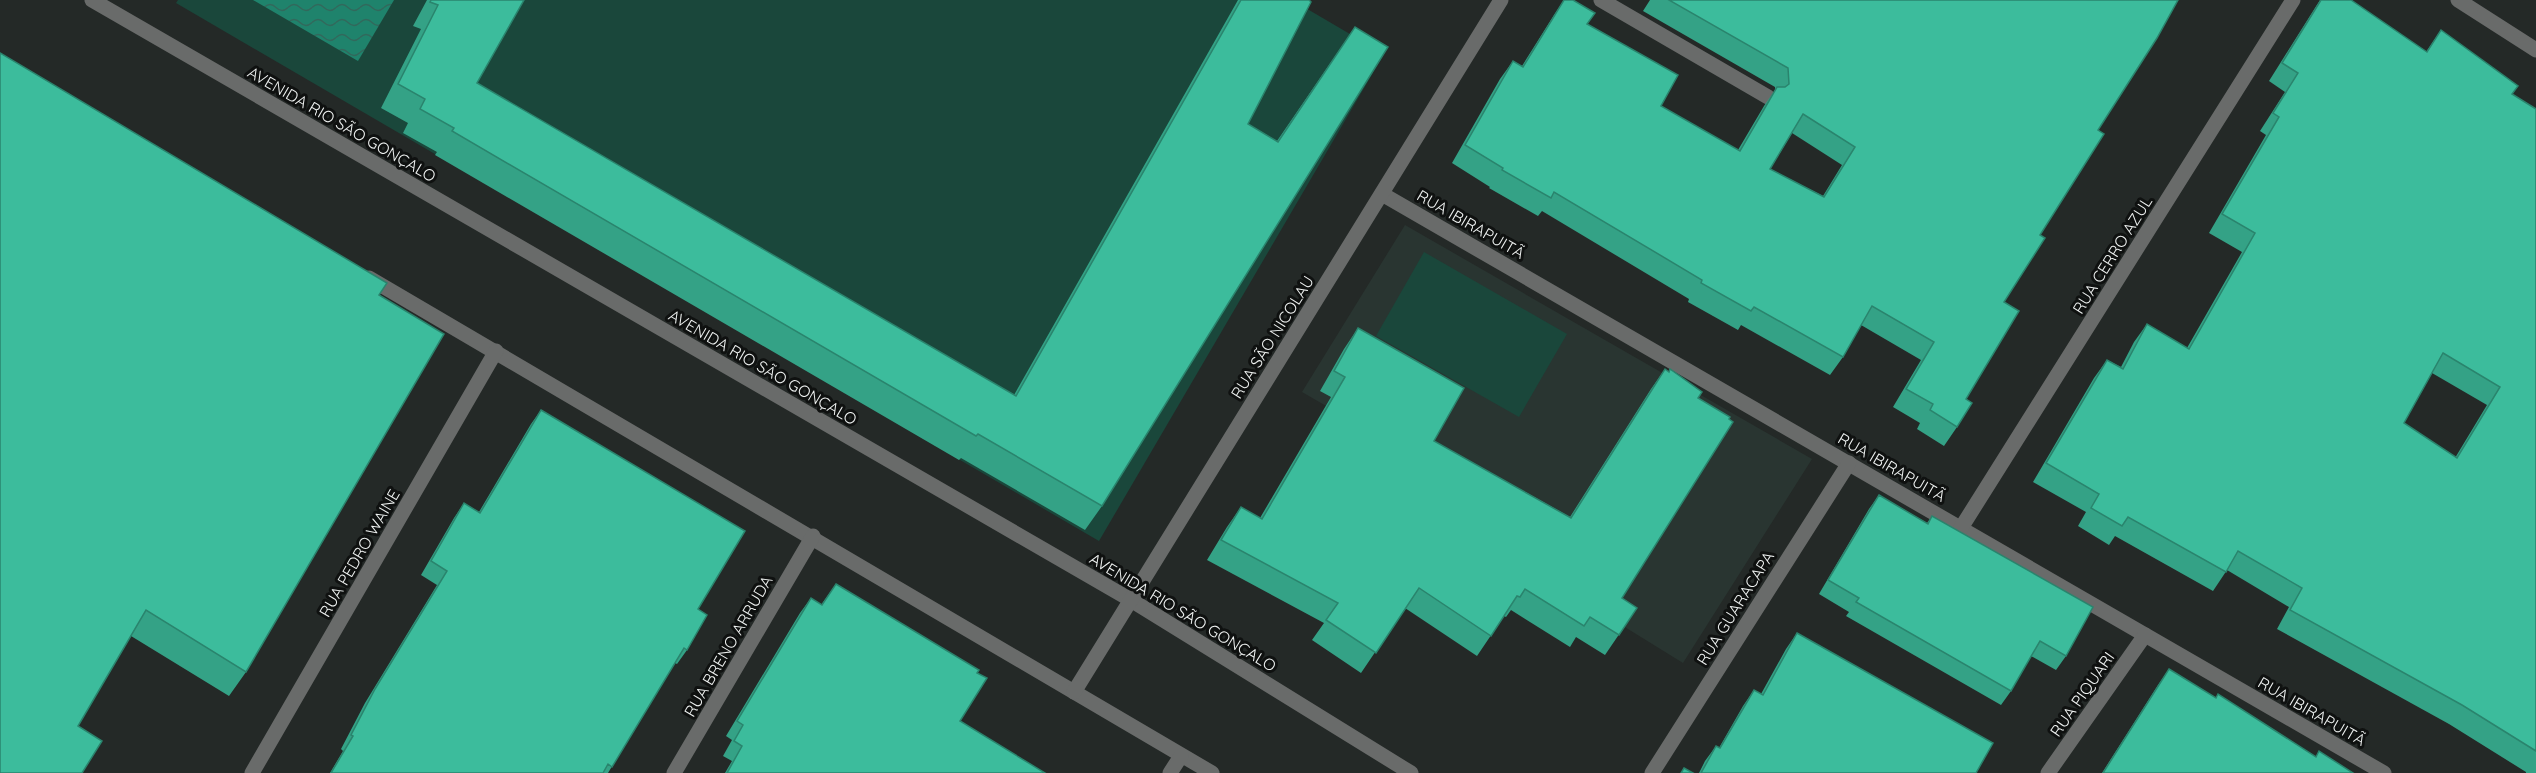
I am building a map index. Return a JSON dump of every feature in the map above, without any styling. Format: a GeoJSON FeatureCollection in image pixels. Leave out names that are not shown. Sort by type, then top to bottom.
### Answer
{"type":"FeatureCollection","features":[{"type":"Feature","properties":{"kind":"street","name":"AVENIDA RIO SÃO GONÇALO"},"geometry":{"type":"LineString","coordinates":[[92,0],[1131,600],[1411,773]]}},
{"type":"Feature","properties":{"kind":"street","name":"RUA SÃO NICOLAU"},"geometry":{"type":"LineString","coordinates":[[1074,692],[1502,0]]}},
{"type":"Feature","properties":{"kind":"street"},"geometry":{"type":"LineString","coordinates":[[1601,0],[1768,97]]}},
{"type":"Feature","properties":{"kind":"street","name":"RUA CERRO AZUL"},"geometry":{"type":"LineString","coordinates":[[1961,528],[2293,0]]}},
{"type":"Feature","properties":{"kind":"street"},"geometry":{"type":"LineString","coordinates":[[2458,0],[2536,50]]}},
{"type":"Feature","properties":{"kind":"street","name":"RUA IBIRAPUITÃ"},"geometry":{"type":"LineString","coordinates":[[1382,194],[2384,773]]}},
{"type":"Feature","properties":{"kind":"street"},"geometry":{"type":"LineString","coordinates":[[351,268],[813,536],[1212,773]]}},
{"type":"Feature","properties":{"kind":"street","name":"RUA PEDRO WAINE"},"geometry":{"type":"LineString","coordinates":[[252,773],[496,351]]}},
{"type":"Feature","properties":{"kind":"street","name":"RUA GUARACAPA"},"geometry":{"type":"LineString","coordinates":[[1652,773],[1849,463]]}},
{"type":"Feature","properties":{"kind":"street","name":"RUA BRENO ARRUDA"},"geometry":{"type":"LineString","coordinates":[[674,773],[813,536]]}},
{"type":"Feature","properties":{"kind":"street","name":"RUA PIQUARI"},"geometry":{"type":"LineString","coordinates":[[2048,773],[2145,635]]}},
{"type":"Feature","properties":{"kind":"street"},"geometry":{"type":"LineString","coordinates":[[1170,773],[1182,756]]}},
{"type":"Feature","properties":{"kind":"shaded area"},"geometry":{"type":"Polygon","coordinates":[[[178,0],[1292,0],[1384,54],[1099,541],[176,3],[178,0]]]}},
{"type":"Feature","properties":{"kind":"shaded area"},"geometry":{"type":"Polygon","coordinates":[[[1405,225],[1812,459],[1683,663],[1510,556],[1530,524],[1302,392],[1405,225]]]}},
{"type":"Feature","properties":{"kind":"shaded area"},"geometry":{"type":"Polygon","coordinates":[[[1424,252],[1567,334],[1519,417],[1376,336],[1424,252]]]}},
{"type":"Feature","properties":{"kind":"water"},"geometry":{"type":"Polygon","coordinates":[[[253,0],[394,0],[358,61],[253,0]]]}},
{"type":"Feature","properties":{"kind":"building"},"geometry":{"type":"Polygon","coordinates":[[[431,0],[524,0],[477,83],[1016,396],[1241,0],[1309,0],[1311,2],[1248,124],[1278,142],[1355,27],[1388,47],[1102,506],[978,434],[976,436],[452,131],[454,128],[420,109],[425,99],[398,84],[438,5],[430,2],[431,0]]]}},
{"type":"Feature","properties":{"kind":"building"},"geometry":{"type":"Polygon","coordinates":[[[1564,0],[1573,0],[1595,13],[1587,24],[1678,75],[1661,106],[1740,151],[1777,87],[1785,87],[1789,84],[1788,68],[1669,0],[2178,0],[2157,38],[2098,130],[2104,134],[2040,235],[2045,238],[2004,302],[2019,311],[1966,399],[1972,403],[1957,427],[1930,410],[1933,404],[1906,389],[1934,342],[1872,306],[1843,357],[1754,307],[1751,311],[1701,283],[1702,280],[1554,192],[1551,198],[1502,170],[1503,168],[1465,145],[1513,61],[1523,67],[1564,0]],[[1803,114],[1770,169],[1824,197],[1855,147],[1803,114]]]}},
{"type":"Feature","properties":{"kind":"building"},"geometry":{"type":"Polygon","coordinates":[[[2321,0],[2351,0],[2427,52],[2441,30],[2518,86],[2512,94],[2536,109],[2536,751],[2462,705],[2290,610],[2302,588],[2238,551],[2226,572],[2128,517],[2122,526],[2091,508],[2099,494],[2046,463],[2107,360],[2123,369],[2147,324],[2189,349],[2255,233],[2222,214],[2279,117],[2273,113],[2298,73],[2282,63],[2321,0]],[[2443,353],[2404,423],[2457,458],[2500,387],[2443,353]]]}},
{"type":"Feature","properties":{"kind":"building"},"geometry":{"type":"Polygon","coordinates":[[[0,53],[387,283],[379,295],[444,334],[246,672],[146,610],[78,726],[102,741],[82,773],[0,773],[0,53]]]}},
{"type":"Feature","properties":{"kind":"building"},"geometry":{"type":"Polygon","coordinates":[[[1358,328],[1464,388],[1434,441],[1571,518],[1665,369],[1669,372],[1670,369],[1702,392],[1698,398],[1730,417],[1729,419],[1733,422],[1622,598],[1637,608],[1619,635],[1590,617],[1584,626],[1525,589],[1520,597],[1517,596],[1491,636],[1419,588],[1376,653],[1326,620],[1338,603],[1221,540],[1241,507],[1262,519],[1345,377],[1334,371],[1358,328]]]}},
{"type":"Feature","properties":{"kind":"building"},"geometry":{"type":"Polygon","coordinates":[[[541,410],[745,531],[698,609],[707,615],[687,650],[684,648],[612,767],[608,764],[603,773],[331,773],[353,736],[351,735],[375,689],[447,571],[431,561],[464,503],[480,513],[541,410]]]}},
{"type":"Feature","properties":{"kind":"building"},"geometry":{"type":"Polygon","coordinates":[[[1879,495],[1928,524],[1932,516],[2093,607],[2066,656],[2040,641],[2011,691],[1856,602],[1859,598],[1828,580],[1879,495]]]}},
{"type":"Feature","properties":{"kind":"building"},"geometry":{"type":"Polygon","coordinates":[[[836,584],[979,670],[977,673],[987,678],[960,721],[1045,773],[727,773],[742,746],[734,741],[743,725],[737,721],[811,598],[822,605],[836,584]]]}},
{"type":"Feature","properties":{"kind":"building"},"geometry":{"type":"Polygon","coordinates":[[[1797,633],[1993,743],[1976,773],[1701,773],[1716,746],[1720,748],[1754,690],[1763,695],[1797,633]]]}},
{"type":"Feature","properties":{"kind":"building"},"geometry":{"type":"Polygon","coordinates":[[[2169,669],[2216,698],[2218,694],[2316,757],[2319,751],[2353,773],[2103,773],[2169,669]]]}},
{"type":"Feature","properties":{"kind":"building"},"geometry":{"type":"Polygon","coordinates":[[[1684,768],[1693,773],[1681,773],[1684,768]]]}}]}
